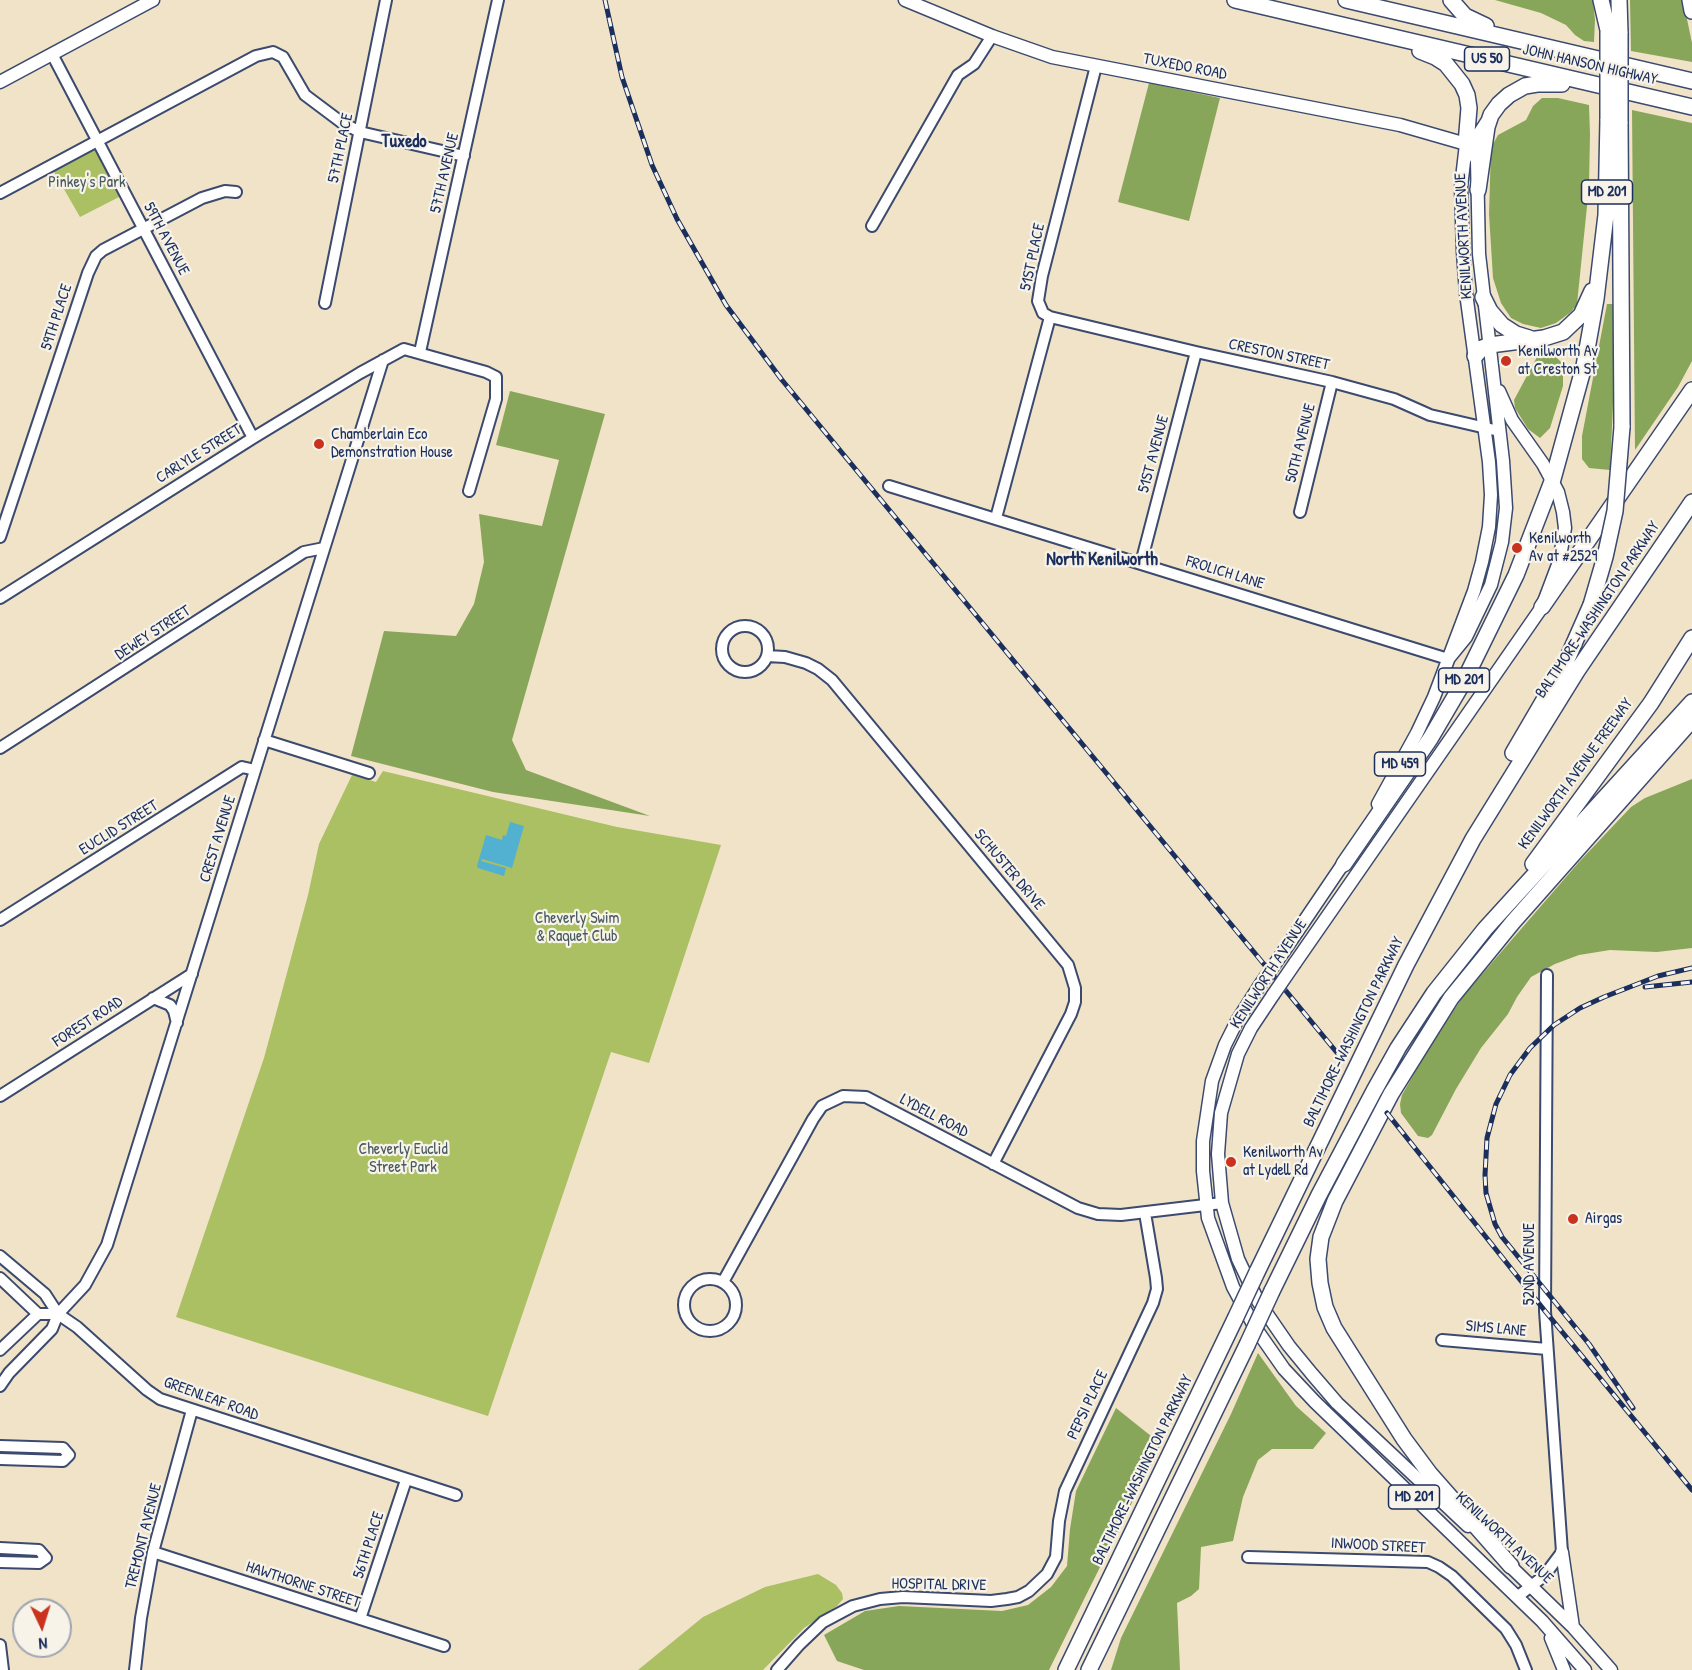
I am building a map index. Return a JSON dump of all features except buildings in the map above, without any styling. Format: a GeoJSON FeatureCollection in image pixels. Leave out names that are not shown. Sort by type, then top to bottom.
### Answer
{"type":"FeatureCollection","features":[{"type":"Feature","properties":{"kind":"highway","name":"JOHN HANSON HIGHWAY"},"geometry":{"type":"LineString","coordinates":[[1234,0],[1692,108]]}},
{"type":"Feature","properties":{"kind":"highway","name":"JOHN HANSON HIGHWAY"},"geometry":{"type":"LineString","coordinates":[[1346,0],[1692,79]]}},
{"type":"Feature","properties":{"kind":"highway"},"geometry":{"type":"LineString","coordinates":[[1451,0],[1459,11],[1471,19],[1534,44]]}},
{"type":"Feature","properties":{"kind":"highway"},"geometry":{"type":"LineString","coordinates":[[1601,0],[1614,32]]}},
{"type":"Feature","properties":{"kind":"highway"},"geometry":{"type":"LineString","coordinates":[[1609,0],[1614,32]]}},
{"type":"Feature","properties":{"kind":"highway"},"geometry":{"type":"LineString","coordinates":[[1473,839],[1506,765],[1565,664],[1591,605],[1615,511],[1622,428],[1614,120],[1614,32],[1619,0]]}},
{"type":"Feature","properties":{"kind":"highway"},"geometry":{"type":"LineString","coordinates":[[1690,0],[1692,11]]}},
{"type":"Feature","properties":{"kind":"highway"},"geometry":{"type":"LineString","coordinates":[[1361,30],[1435,57],[1454,71],[1469,101],[1466,144]]}},
{"type":"Feature","properties":{"kind":"highway"},"geometry":{"type":"LineString","coordinates":[[1466,144],[1480,135],[1504,99],[1520,89],[1531,85],[1552,83],[1612,89]]}},
{"type":"Feature","properties":{"kind":"highway","name":"MD 201"},"geometry":{"type":"LineString","coordinates":[[1344,864],[1430,739],[1464,681],[1512,583],[1553,479],[1584,366],[1601,266],[1614,120]]}},
{"type":"Feature","properties":{"kind":"highway"},"geometry":{"type":"LineString","coordinates":[[1478,190],[1489,121]]}},
{"type":"Feature","properties":{"kind":"highway"},"geometry":{"type":"LineString","coordinates":[[1475,356],[1482,348],[1490,345],[1544,338],[1563,332],[1578,318],[1588,300],[1601,266]]}},
{"type":"Feature","properties":{"kind":"highway"},"geometry":{"type":"LineString","coordinates":[[1483,297],[1494,316],[1507,328],[1522,336],[1544,338]]}},
{"type":"Feature","properties":{"kind":"highway","name":"MD 201"},"geometry":{"type":"LineString","coordinates":[[1542,607],[1692,390]]}},
{"type":"Feature","properties":{"kind":"highway","name":"BALTIMORE-WASHINGTON PARKWAY"},"geometry":{"type":"LineString","coordinates":[[1065,1670],[1406,965],[1473,839],[1577,671],[1692,502]]}},
{"type":"Feature","properties":{"kind":"highway","name":"KENILWORTH AVENUE FREEWAY"},"geometry":{"type":"LineString","coordinates":[[1485,929],[1651,703],[1692,638]]}},
{"type":"Feature","properties":{"kind":"highway"},"geometry":{"type":"LineString","coordinates":[[1089,1670],[1319,1196],[1390,1062],[1429,1000],[1485,929],[1692,702]]}},
{"type":"Feature","properties":{"kind":"highway"},"geometry":{"type":"LineString","coordinates":[[1511,1566],[1430,1474],[1404,1439],[1334,1328],[1325,1307],[1320,1283],[1318,1259],[1321,1237],[1335,1201],[1386,1103],[1408,1064],[1451,998],[1513,922],[1692,720]]}},
{"type":"Feature","properties":{"kind":"main road","name":"TUXEDO ROAD"},"geometry":{"type":"LineString","coordinates":[[905,0],[1042,54],[1389,123],[1466,144]]}},
{"type":"Feature","properties":{"kind":"main road"},"geometry":{"type":"LineString","coordinates":[[0,82],[149,2]]}},
{"type":"Feature","properties":{"kind":"main road","name":"KENILWORTH AVENUE"},"geometry":{"type":"LineString","coordinates":[[1448,659],[1466,637],[1491,585],[1504,531],[1506,495],[1483,297],[1477,161],[1474,152],[1466,144]]}},
{"type":"Feature","properties":{"kind":"main road","name":"KENILWORTH AVENUE"},"geometry":{"type":"LineString","coordinates":[[1466,144],[1461,187],[1464,274],[1491,486],[1488,537],[1476,584],[1417,733],[1344,864],[1236,1021],[1225,1045],[1212,1081],[1203,1141],[1205,1205],[1214,1238],[1233,1287],[1254,1326],[1284,1369],[1315,1402],[1542,1621],[1585,1670]]}},
{"type":"Feature","properties":{"kind":"main road","name":"KENILWORTH AVENUE"},"geometry":{"type":"LineString","coordinates":[[1493,373],[1512,420],[1553,479],[1562,506],[1564,536],[1558,562],[1542,607],[1251,1028],[1238,1054],[1223,1104],[1218,1154],[1222,1203],[1246,1279],[1289,1346],[1337,1403],[1532,1586],[1611,1670]]}},
{"type":"Feature","properties":{"kind":"main road"},"geometry":{"type":"LineString","coordinates":[[1499,431],[1533,451]]}},
{"type":"Feature","properties":{"kind":"main road"},"geometry":{"type":"LineString","coordinates":[[1562,1552],[1573,1627]]}},
{"type":"Feature","properties":{"kind":"main road"},"geometry":{"type":"LineString","coordinates":[[1542,1621],[1562,1660],[1564,1670]]}},
{"type":"Feature","properties":{"kind":"street","name":"57TH PLACE"},"geometry":{"type":"LineString","coordinates":[[325,303],[386,0]]}},
{"type":"Feature","properties":{"kind":"street","name":"57TH AVENUE"},"geometry":{"type":"LineString","coordinates":[[420,352],[498,0]]}},
{"type":"Feature","properties":{"kind":"street"},"geometry":{"type":"LineString","coordinates":[[872,226],[958,75],[974,64],[992,36]]}},
{"type":"Feature","properties":{"kind":"street"},"geometry":{"type":"LineString","coordinates":[[0,193],[256,56],[273,52],[284,57],[294,78],[312,102],[360,132],[464,156]]}},
{"type":"Feature","properties":{"kind":"street","name":"59TH AVENUE"},"geometry":{"type":"LineString","coordinates":[[52,54],[253,438]]}},
{"type":"Feature","properties":{"kind":"street","name":"51ST PLACE"},"geometry":{"type":"LineString","coordinates":[[1050,317],[1040,308],[1039,290],[1096,66]]}},
{"type":"Feature","properties":{"kind":"street","name":"59TH PLACE"},"geometry":{"type":"LineString","coordinates":[[0,537],[91,265],[101,251],[202,198],[216,193],[236,192]]}},
{"type":"Feature","properties":{"kind":"street"},"geometry":{"type":"LineString","coordinates":[[996,518],[1050,317]]}},
{"type":"Feature","properties":{"kind":"street","name":"CRESTON STREET"},"geometry":{"type":"LineString","coordinates":[[1050,317],[1332,382],[1394,399],[1430,415],[1499,431]]}},
{"type":"Feature","properties":{"kind":"street","name":"CARLYLE STREET"},"geometry":{"type":"LineString","coordinates":[[0,598],[253,438],[383,360],[404,349],[420,352]]}},
{"type":"Feature","properties":{"kind":"street"},"geometry":{"type":"LineString","coordinates":[[420,352],[496,377],[496,399],[492,416],[469,491]]}},
{"type":"Feature","properties":{"kind":"street","name":"51ST AVENUE"},"geometry":{"type":"LineString","coordinates":[[1141,563],[1196,352]]}},
{"type":"Feature","properties":{"kind":"street","name":"CREST AVENUE"},"geometry":{"type":"LineString","coordinates":[[0,1386],[9,1373],[52,1329],[58,1314],[85,1285],[107,1245],[383,360]]}},
{"type":"Feature","properties":{"kind":"street","name":"50TH AVENUE"},"geometry":{"type":"LineString","coordinates":[[1300,512],[1332,382]]}},
{"type":"Feature","properties":{"kind":"street","name":"FROLICH LANE"},"geometry":{"type":"LineString","coordinates":[[889,486],[1448,659]]}},
{"type":"Feature","properties":{"kind":"street","name":"DEWEY STREET"},"geometry":{"type":"LineString","coordinates":[[0,748],[304,552],[324,548]]}},
{"type":"Feature","properties":{"kind":"street"},"geometry":{"type":"LineString","coordinates":[[737,627],[755,628],[764,635],[767,642],[767,656],[756,669],[747,672],[735,670],[725,661],[722,654],[723,640],[727,633],[737,627]]}},
{"type":"Feature","properties":{"kind":"street","name":"SCHUSTER DRIVE"},"geometry":{"type":"LineString","coordinates":[[767,656],[785,657],[806,663],[832,680],[1068,964],[1075,988],[1075,1002],[1071,1014],[993,1164]]}},
{"type":"Feature","properties":{"kind":"street"},"geometry":{"type":"LineString","coordinates":[[264,740],[369,773]]}},
{"type":"Feature","properties":{"kind":"street","name":"EUCLID STREET"},"geometry":{"type":"LineString","coordinates":[[0,920],[242,767],[255,770]]}},
{"type":"Feature","properties":{"kind":"street","name":"FOREST ROAD"},"geometry":{"type":"LineString","coordinates":[[0,1096],[192,974]]}},
{"type":"Feature","properties":{"kind":"street","name":"52ND AVENUE"},"geometry":{"type":"LineString","coordinates":[[1547,975],[1544,1263],[1547,1349],[1562,1552]]}},
{"type":"Feature","properties":{"kind":"street"},"geometry":{"type":"LineString","coordinates":[[153,998],[170,1005],[177,1023]]}},
{"type":"Feature","properties":{"kind":"street","name":"LYDELL ROAD"},"geometry":{"type":"LineString","coordinates":[[723,1281],[822,1106],[833,1100],[853,1095],[866,1097],[1078,1209],[1098,1214],[1121,1215],[1222,1203]]}},
{"type":"Feature","properties":{"kind":"street","name":"PEPSI PLACE"},"geometry":{"type":"LineString","coordinates":[[1018,1597],[1040,1582],[1052,1567],[1056,1557],[1060,1514],[1065,1491],[1153,1304],[1156,1278],[1144,1213]]}},
{"type":"Feature","properties":{"kind":"street","name":"GREENLEAF ROAD"},"geometry":{"type":"LineString","coordinates":[[0,1256],[45,1294],[58,1314],[160,1399],[456,1495]]}},
{"type":"Feature","properties":{"kind":"street"},"geometry":{"type":"LineString","coordinates":[[0,1278],[38,1314],[58,1314]]}},
{"type":"Feature","properties":{"kind":"street"},"geometry":{"type":"LineString","coordinates":[[700,1280],[723,1281],[729,1286],[736,1300],[734,1315],[730,1322],[717,1330],[694,1326],[689,1320],[684,1305],[688,1290],[700,1280]]}},
{"type":"Feature","properties":{"kind":"street"},"geometry":{"type":"LineString","coordinates":[[0,1350],[38,1314]]}},
{"type":"Feature","properties":{"kind":"street","name":"SIMS LANE"},"geometry":{"type":"LineString","coordinates":[[1442,1340],[1547,1349]]}},
{"type":"Feature","properties":{"kind":"street","name":"TREMONT AVENUE"},"geometry":{"type":"LineString","coordinates":[[135,1670],[141,1618],[153,1552],[192,1410]]}},
{"type":"Feature","properties":{"kind":"street"},"geometry":{"type":"LineString","coordinates":[[0,1446],[63,1448],[69,1455],[63,1461],[0,1459]]}},
{"type":"Feature","properties":{"kind":"street","name":"56TH PLACE"},"geometry":{"type":"LineString","coordinates":[[360,1619],[406,1480]]}},
{"type":"Feature","properties":{"kind":"street"},"geometry":{"type":"LineString","coordinates":[[0,1548],[39,1550],[46,1558],[39,1563],[0,1562]]}},
{"type":"Feature","properties":{"kind":"street","name":"HAWTHORNE STREET"},"geometry":{"type":"LineString","coordinates":[[153,1552],[444,1646]]}},
{"type":"Feature","properties":{"kind":"street"},"geometry":{"type":"LineString","coordinates":[[1517,1597],[1544,1576],[1562,1552]]}},
{"type":"Feature","properties":{"kind":"street","name":"INWOOD STREET"},"geometry":{"type":"LineString","coordinates":[[1248,1557],[1428,1562],[1452,1576],[1506,1629],[1516,1645],[1526,1670]]}},
{"type":"Feature","properties":{"kind":"street","name":"HOSPITAL DRIVE"},"geometry":{"type":"LineString","coordinates":[[777,1670],[817,1628],[836,1614],[853,1606],[880,1599],[903,1597],[991,1601],[1018,1597]]}},
{"type":"Feature","properties":{"kind":"street"},"geometry":{"type":"LineString","coordinates":[[0,1645],[3,1670]]}},
{"type":"Feature","properties":{"kind":"green space"},"geometry":{"type":"Polygon","coordinates":[[[1495,0],[1593,0],[1594,42],[1584,41],[1566,25],[1541,13],[1495,0]]]}},
{"type":"Feature","properties":{"kind":"green space"},"geometry":{"type":"Polygon","coordinates":[[[1630,0],[1683,0],[1692,43],[1692,62],[1631,51],[1630,0]]]}},
{"type":"Feature","properties":{"kind":"green space"},"geometry":{"type":"Polygon","coordinates":[[[1149,83],[1220,98],[1189,221],[1118,202],[1149,83]]]}},
{"type":"Feature","properties":{"kind":"green space"},"geometry":{"type":"Polygon","coordinates":[[[1542,98],[1558,98],[1589,105],[1590,134],[1589,187],[1577,304],[1571,312],[1556,323],[1541,328],[1523,324],[1511,318],[1501,303],[1493,278],[1489,214],[1491,148],[1498,135],[1526,120],[1533,106],[1542,98]]]}},
{"type":"Feature","properties":{"kind":"green space"},"geometry":{"type":"Polygon","coordinates":[[[1632,110],[1692,123],[1692,361],[1678,387],[1635,450],[1632,110]]]}},
{"type":"Feature","properties":{"kind":"green space","name":"Pinkey's Park"},"geometry":{"type":"Polygon","coordinates":[[[94,149],[121,196],[80,217],[53,170],[94,149]]]}},
{"type":"Feature","properties":{"kind":"green space"},"geometry":{"type":"Polygon","coordinates":[[[1607,304],[1613,304],[1615,360],[1610,470],[1589,468],[1582,459],[1582,436],[1607,304]]]}},
{"type":"Feature","properties":{"kind":"green space"},"geometry":{"type":"Polygon","coordinates":[[[1546,347],[1563,364],[1563,386],[1550,428],[1540,438],[1528,429],[1515,408],[1514,400],[1537,357],[1546,347]]]}},
{"type":"Feature","properties":{"kind":"green space"},"geometry":{"type":"Polygon","coordinates":[[[510,391],[605,414],[512,740],[526,770],[650,816],[493,792],[351,756],[384,631],[456,636],[474,604],[484,562],[479,514],[542,526],[559,460],[496,445],[510,391]]]}},
{"type":"Feature","properties":{"kind":"green space","name":"Cheverly Euclid Street Park"},"geometry":{"type":"Polygon","coordinates":[[[383,771],[617,827],[721,845],[649,1063],[611,1052],[488,1416],[176,1317],[264,1058],[308,895],[319,844],[352,775],[376,782],[383,771]]]}},
{"type":"Feature","properties":{"kind":"green space"},"geometry":{"type":"Polygon","coordinates":[[[1692,779],[1692,948],[1657,952],[1610,950],[1579,955],[1555,964],[1531,977],[1508,1014],[1481,1048],[1432,1135],[1428,1138],[1418,1136],[1401,1113],[1402,1095],[1432,1042],[1464,995],[1579,862],[1631,807],[1645,798],[1692,779]]]}},
{"type":"Feature","properties":{"kind":"green space"},"geometry":{"type":"Polygon","coordinates":[[[1258,1353],[1296,1406],[1326,1433],[1313,1449],[1272,1449],[1258,1460],[1243,1497],[1233,1541],[1201,1547],[1199,1589],[1177,1603],[1180,1670],[1111,1670],[1121,1638],[1231,1414],[1258,1353]]]}},
{"type":"Feature","properties":{"kind":"green space"},"geometry":{"type":"Polygon","coordinates":[[[1116,1408],[1161,1444],[1049,1670],[864,1670],[837,1661],[824,1635],[865,1611],[899,1606],[1002,1611],[1028,1605],[1051,1587],[1067,1566],[1076,1491],[1116,1408]]]}},
{"type":"Feature","properties":{"kind":"green space"},"geometry":{"type":"Polygon","coordinates":[[[818,1574],[836,1585],[843,1599],[837,1606],[804,1628],[763,1670],[638,1670],[703,1617],[765,1587],[818,1574]]]}},
{"type":"Feature","properties":{"kind":"water"},"geometry":{"type":"Polygon","coordinates":[[[510,822],[524,826],[512,868],[482,859],[481,861],[506,868],[504,876],[478,868],[486,835],[502,840],[503,835],[506,836],[510,822]]]}},
{"type":"Feature","properties":{"kind":"railway"},"geometry":{"type":"LineString","coordinates":[[605,0],[622,77],[652,165],[677,219],[726,305],[782,380],[1343,1060]]}},
{"type":"Feature","properties":{"kind":"railway"},"geometry":{"type":"LineString","coordinates":[[1633,1408],[1589,1344],[1502,1237],[1495,1224],[1486,1193],[1487,1138],[1496,1104],[1510,1075],[1530,1048],[1554,1025],[1580,1008],[1604,997],[1658,976],[1692,968]]}},
{"type":"Feature","properties":{"kind":"railway"},"geometry":{"type":"LineString","coordinates":[[1645,987],[1692,982]]}},
{"type":"Feature","properties":{"kind":"railway"},"geometry":{"type":"LineString","coordinates":[[1387,1113],[1692,1490]]}},
{"type":"Feature","properties":{"kind":"place","name":"Kenilworth Av at Creston St"},"geometry":{"type":"Point","coordinates":[1506,361]}},
{"type":"Feature","properties":{"kind":"place","name":"Chamberlain Eco Demonstration House"},"geometry":{"type":"Point","coordinates":[319,444]}},
{"type":"Feature","properties":{"kind":"place","name":"Kenilworth Av at #2529"},"geometry":{"type":"Point","coordinates":[1517,548]}},
{"type":"Feature","properties":{"kind":"place","name":"Kenilworth Av at Lydell Rd"},"geometry":{"type":"Point","coordinates":[1231,1162]}},
{"type":"Feature","properties":{"kind":"place","name":"Airgas"},"geometry":{"type":"Point","coordinates":[1573,1219]}},
{"type":"Feature","properties":{"kind":"district","name":"Tuxedo"},"geometry":{"type":"Point","coordinates":[404,142]}},
{"type":"Feature","properties":{"kind":"district","name":"North Kenilworth"},"geometry":{"type":"Point","coordinates":[1102,560]}},
{"type":"Feature","properties":{"kind":"park label","name":"Cheverly Swim & Raquet Club"},"geometry":{"type":"Point","coordinates":[577,928]}}]}
